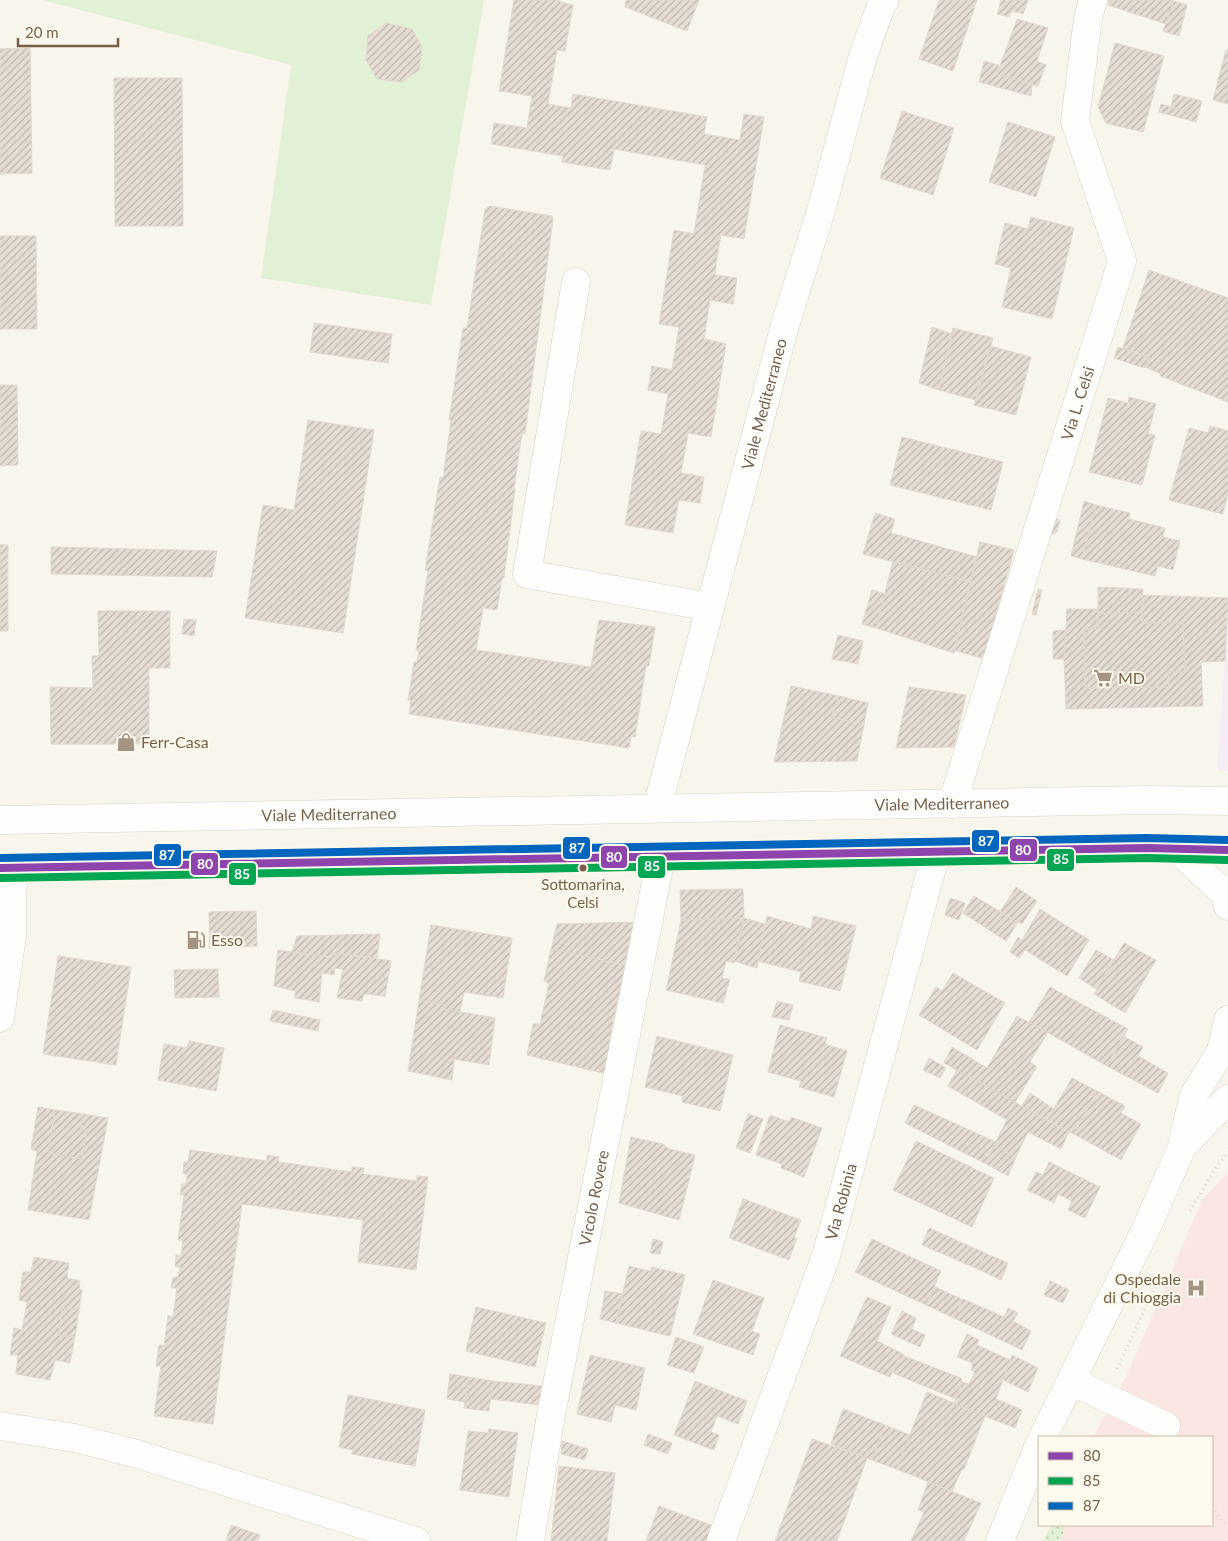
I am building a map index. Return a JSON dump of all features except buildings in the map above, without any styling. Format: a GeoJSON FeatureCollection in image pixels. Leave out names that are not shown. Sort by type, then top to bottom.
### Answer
{"type":"FeatureCollection","features":[{"type":"Feature","properties":{"kind":"street","name":"Via L. Celsi"},"geometry":{"type":"LineString","coordinates":[[952,804],[1122,261],[1075,121],[1088,18],[1094,0]]}},
{"type":"Feature","properties":{"kind":"street","name":"Viale Mediterraneo"},"geometry":{"type":"LineString","coordinates":[[657,808],[785,325],[822,207],[863,56],[881,1]]}},
{"type":"Feature","properties":{"kind":"street"},"geometry":{"type":"LineString","coordinates":[[576,282],[527,574],[710,607]]}},
{"type":"Feature","properties":{"kind":"street","name":"Viale Mediterraneo"},"geometry":{"type":"LineString","coordinates":[[0,820],[1148,800],[1228,801]]}},
{"type":"Feature","properties":{"kind":"street"},"geometry":{"type":"LineString","coordinates":[[0,1018],[12,936],[12,890],[8,868],[1147,848],[1228,850]]}},
{"type":"Feature","properties":{"kind":"street"},"geometry":{"type":"LineString","coordinates":[[1178,850],[1224,892],[1228,906]]}},
{"type":"Feature","properties":{"kind":"street","name":"Via Robinia"},"geometry":{"type":"LineString","coordinates":[[721,1541],[826,1256],[936,853]]}},
{"type":"Feature","properties":{"kind":"street","name":"Vicolo Rovere"},"geometry":{"type":"LineString","coordinates":[[530,1541],[551,1415],[661,857]]}},
{"type":"Feature","properties":{"kind":"street"},"geometry":{"type":"LineString","coordinates":[[1044,1436],[1145,1231],[1182,1147],[1192,1097],[1225,1049],[1228,1020]]}},
{"type":"Feature","properties":{"kind":"street"},"geometry":{"type":"LineString","coordinates":[[1182,1147],[1228,1099]]}},
{"type":"Feature","properties":{"kind":"street"},"geometry":{"type":"LineString","coordinates":[[1071,1381],[1166,1426]]}},
{"type":"Feature","properties":{"kind":"street"},"geometry":{"type":"LineString","coordinates":[[0,1426],[75,1438],[138,1454],[416,1541]]}},
{"type":"Feature","properties":{"kind":"street"},"geometry":{"type":"LineString","coordinates":[[1000,1541],[1038,1447]]}},
{"type":"Feature","properties":{"kind":"path"},"geometry":{"type":"LineString","coordinates":[[1189,1214],[1212,1172],[1228,1152]]}},
{"type":"Feature","properties":{"kind":"path"},"geometry":{"type":"LineString","coordinates":[[1117,1369],[1158,1280]]}},
{"type":"Feature","properties":{"kind":"path"},"geometry":{"type":"LineString","coordinates":[[1213,1508],[1223,1522],[1228,1524]]}},
{"type":"Feature","properties":{"kind":"shaded area"},"geometry":{"type":"Polygon","coordinates":[[[1228,619],[1228,771],[1217,771],[1225,661],[1228,619]]]}},
{"type":"Feature","properties":{"kind":"shaded area","name":"Ospedale di Chioggia"},"geometry":{"type":"Polygon","coordinates":[[[1228,1172],[1228,1541],[1061,1541],[1065,1526],[1213,1526],[1213,1436],[1094,1436],[1127,1375],[1202,1200],[1228,1172]]]}},
{"type":"Feature","properties":{"kind":"green space"},"geometry":{"type":"Polygon","coordinates":[[[42,0],[484,0],[431,305],[261,278],[291,65],[42,0]]]}},
{"type":"Feature","properties":{"kind":"green space"},"geometry":{"type":"Polygon","coordinates":[[[1051,1526],[1065,1526],[1061,1541],[1043,1541],[1051,1526]]]}},
{"type":"Feature","properties":{"kind":"transit line","name":"87"},"geometry":{"type":"LineString","coordinates":[[0,858],[1147,838],[1228,840]]}},
{"type":"Feature","properties":{"kind":"transit line","name":"80"},"geometry":{"type":"LineString","coordinates":[[0,868],[1147,848],[1228,850]]}},
{"type":"Feature","properties":{"kind":"transit line","name":"85"},"geometry":{"type":"LineString","coordinates":[[0,878],[1147,858],[1228,860]]}},
{"type":"Feature","properties":{"kind":"place","name":"MD"},"geometry":{"type":"Point","coordinates":[1103,678]}},
{"type":"Feature","properties":{"kind":"place","name":"Ferr-Casa"},"geometry":{"type":"Point","coordinates":[126,742]}},
{"type":"Feature","properties":{"kind":"place","name":"Sottomarina, Celsi"},"geometry":{"type":"Point","coordinates":[583,868]}},
{"type":"Feature","properties":{"kind":"place","name":"Esso"},"geometry":{"type":"Point","coordinates":[196,940]}},
{"type":"Feature","properties":{"kind":"place","name":"Ospedale di Chioggia"},"geometry":{"type":"Point","coordinates":[1196,1288]}}]}
